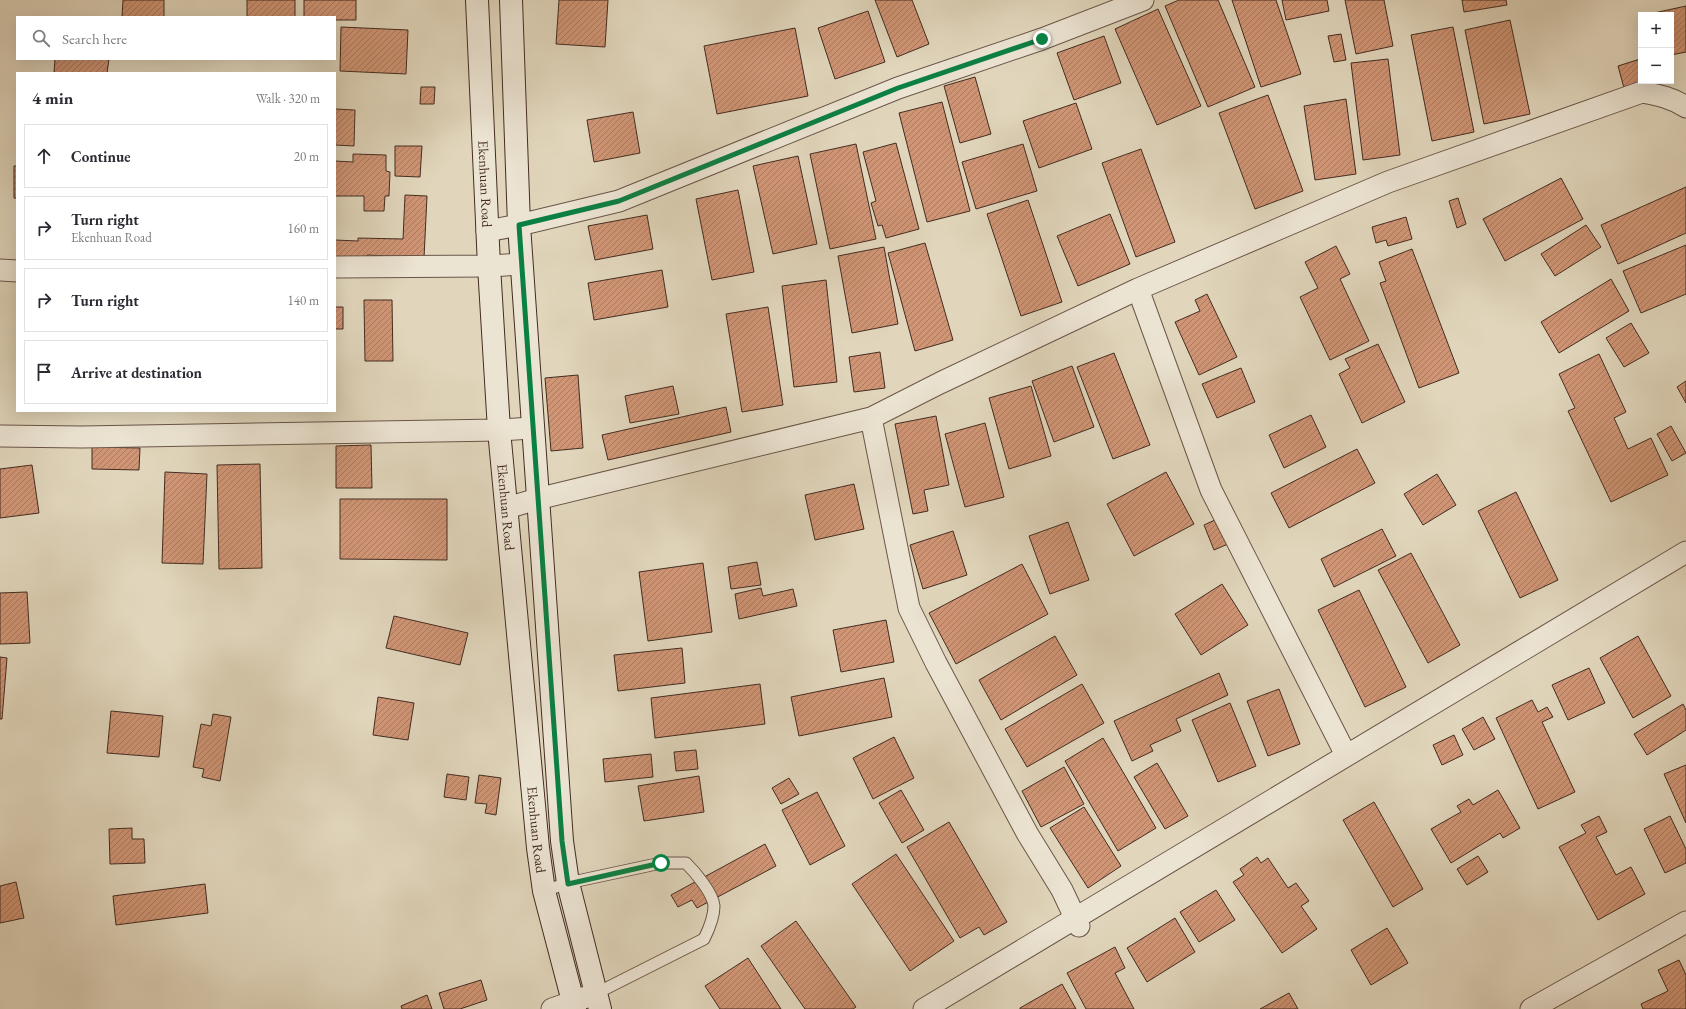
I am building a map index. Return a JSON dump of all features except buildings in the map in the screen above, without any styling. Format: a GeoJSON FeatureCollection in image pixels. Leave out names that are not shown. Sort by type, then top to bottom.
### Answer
{"type":"FeatureCollection","features":[{"type":"Feature","properties":{"kind":"main road","name":"Ekenhuan Road"},"geometry":{"type":"LineString","coordinates":[[477,0],[487,231],[499,430],[538,848],[544,891],[573,1005]]}},
{"type":"Feature","properties":{"kind":"main road","name":"Ekenhuan Road"},"geometry":{"type":"LineString","coordinates":[[511,0],[521,264],[562,841],[568,884],[597,1001]]}},
{"type":"Feature","properties":{"kind":"street"},"geometry":{"type":"LineString","coordinates":[[487,231],[519,225],[619,201],[898,88],[1042,39],[1143,0]]}},
{"type":"Feature","properties":{"kind":"street"},"geometry":{"type":"LineString","coordinates":[[507,508],[537,499],[871,418],[940,383],[1138,289],[1388,182],[1642,92],[1662,95],[1676,100],[1686,107]]}},
{"type":"Feature","properties":{"kind":"street"},"geometry":{"type":"LineString","coordinates":[[336,267],[489,266],[521,264]]}},
{"type":"Feature","properties":{"kind":"street"},"geometry":{"type":"LineString","coordinates":[[0,270],[16,271]]}},
{"type":"Feature","properties":{"kind":"street"},"geometry":{"type":"LineString","coordinates":[[1138,289],[1211,490],[1346,755]]}},
{"type":"Feature","properties":{"kind":"street"},"geometry":{"type":"LineString","coordinates":[[871,418],[909,608],[936,663],[1027,833],[1062,890],[1079,926]]}},
{"type":"Feature","properties":{"kind":"street"},"geometry":{"type":"LineString","coordinates":[[0,436],[82,437],[499,430],[532,428]]}},
{"type":"Feature","properties":{"kind":"street"},"geometry":{"type":"LineString","coordinates":[[924,1009],[1686,552]]}},
{"type":"Feature","properties":{"kind":"street"},"geometry":{"type":"LineString","coordinates":[[1531,1009],[1686,922]]}},
{"type":"Feature","properties":{"kind":"street"},"geometry":{"type":"LineString","coordinates":[[552,1009],[597,1001]]}},
{"type":"Feature","properties":{"kind":"lane"},"geometry":{"type":"LineString","coordinates":[[544,891],[568,884],[661,863],[686,863],[700,877],[714,904],[712,921],[704,940],[597,1001]]}},
{"type":"Feature","properties":{"kind":"route"},"geometry":{"type":"LineString","coordinates":[[661,863],[568,884],[562,841],[519,225],[619,201],[898,88],[1042,39]]}}]}
